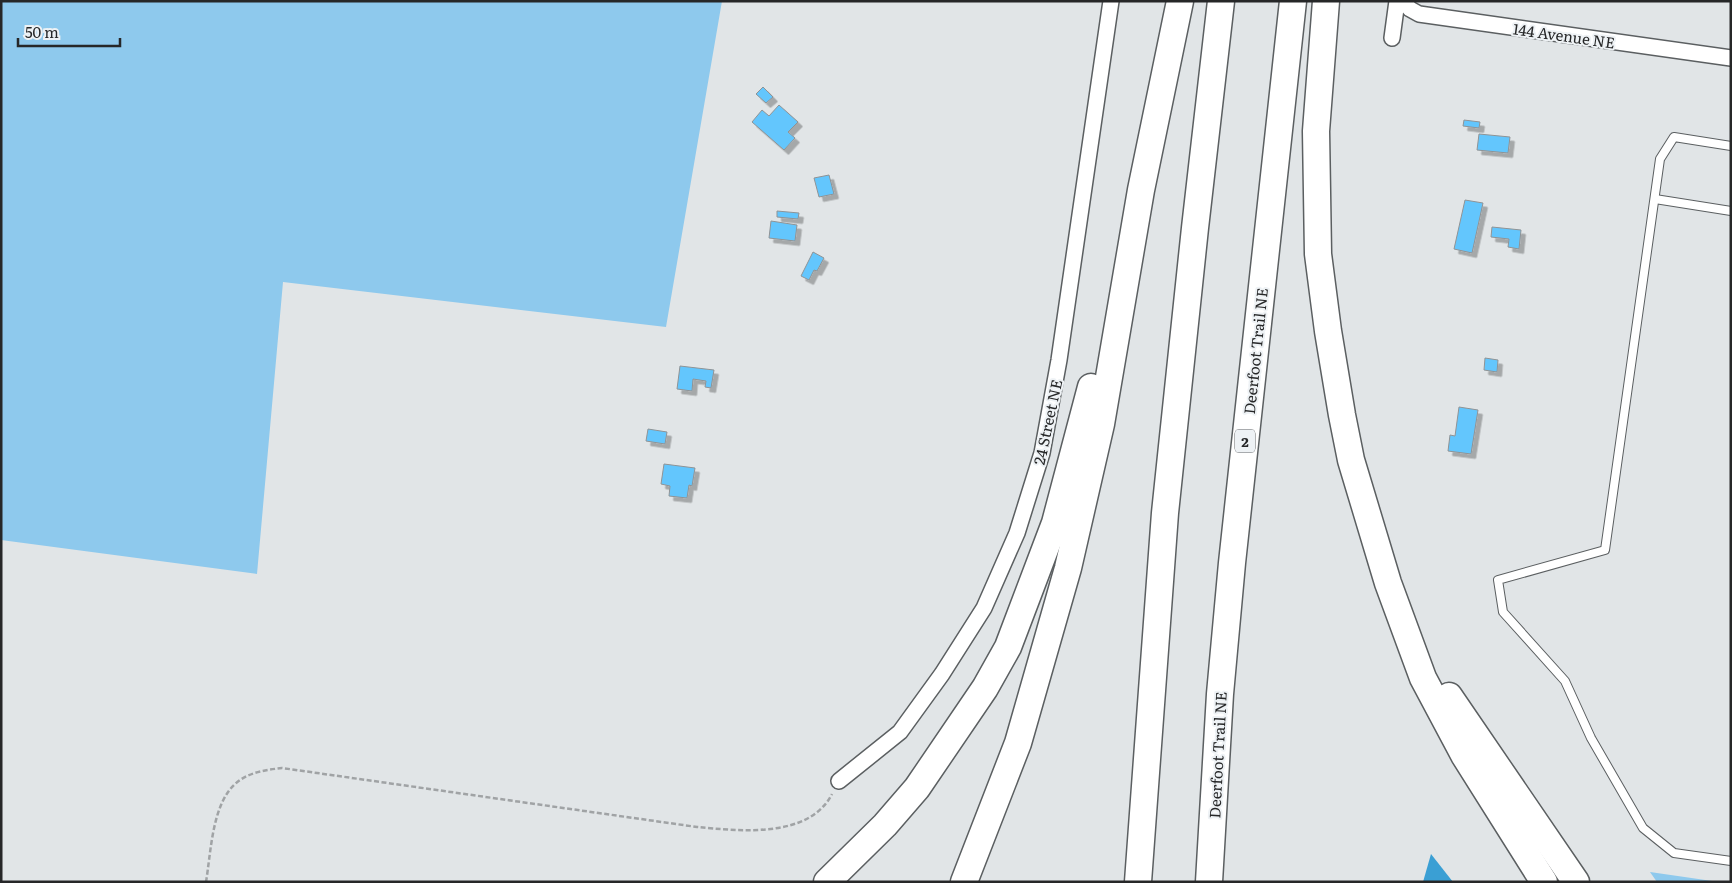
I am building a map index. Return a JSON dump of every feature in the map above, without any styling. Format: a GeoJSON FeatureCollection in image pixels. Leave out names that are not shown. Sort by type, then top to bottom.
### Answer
{"type":"FeatureCollection","features":[{"type":"Feature","properties":{"kind":"highway"},"geometry":{"type":"LineString","coordinates":[[964,882],[1018,743],[1068,568],[1101,424],[1141,190],[1180,1]]}},
{"type":"Feature","properties":{"kind":"highway"},"geometry":{"type":"LineString","coordinates":[[1138,882],[1165,513],[1221,1]]}},
{"type":"Feature","properties":{"kind":"highway","name":"Deerfoot Trail NE"},"geometry":{"type":"LineString","coordinates":[[1209,882],[1220,694],[1232,564],[1293,1]]}},
{"type":"Feature","properties":{"kind":"highway"},"geometry":{"type":"LineString","coordinates":[[1326,1],[1316,131],[1318,254],[1342,415],[1352,460],[1388,584],[1423,678],[1464,755],[1544,882]]}},
{"type":"Feature","properties":{"kind":"highway"},"geometry":{"type":"LineString","coordinates":[[827,882],[885,825],[916,788],[986,688],[1008,647],[1055,522],[1088,401],[1141,190]]}},
{"type":"Feature","properties":{"kind":"highway"},"geometry":{"type":"LineString","coordinates":[[1388,584],[1443,687],[1576,882]]}},
{"type":"Feature","properties":{"kind":"street","name":"24 Street NE"},"geometry":{"type":"LineString","coordinates":[[839,781],[900,732],[942,674],[984,608],[1017,533],[1042,453],[1058,369],[1111,1]]}},
{"type":"Feature","properties":{"kind":"street"},"geometry":{"type":"LineString","coordinates":[[1392,38],[1397,1]]}},
{"type":"Feature","properties":{"kind":"street","name":"144 Avenue NE"},"geometry":{"type":"LineString","coordinates":[[1403,1],[1410,9],[1419,14],[1731,58]]}},
{"type":"Feature","properties":{"kind":"lane"},"geometry":{"type":"LineString","coordinates":[[1731,146],[1674,137],[1660,159],[1605,550],[1498,580],[1503,612],[1565,681],[1591,738],[1643,828],[1674,853],[1731,861]]}},
{"type":"Feature","properties":{"kind":"lane"},"geometry":{"type":"LineString","coordinates":[[1655,199],[1731,211]]}},
{"type":"Feature","properties":{"kind":"path"},"geometry":{"type":"LineString","coordinates":[[206,882],[213,831],[227,793],[236,783],[249,775],[265,770],[282,768],[697,827],[741,831],[773,828],[804,820],[820,810],[839,781]]}},
{"type":"Feature","properties":{"kind":"shaded area"},"geometry":{"type":"Polygon","coordinates":[[[1,1],[722,1],[666,327],[283,282],[257,574],[1,540],[1,1]]]}},
{"type":"Feature","properties":{"kind":"shaded area"},"geometry":{"type":"Polygon","coordinates":[[[1431,854],[1453,882],[1423,882],[1431,854]]]}},
{"type":"Feature","properties":{"kind":"shaded area"},"geometry":{"type":"Polygon","coordinates":[[[1650,872],[1719,882],[1657,882],[1650,872]]]}},
{"type":"Feature","properties":{"kind":"building"},"geometry":{"type":"Polygon","coordinates":[[[763,87],[773,97],[766,103],[756,94],[763,87]]]}},
{"type":"Feature","properties":{"kind":"building"},"geometry":{"type":"Polygon","coordinates":[[[779,105],[798,122],[788,132],[795,138],[784,150],[752,122],[762,110],[769,116],[779,105]]]}},
{"type":"Feature","properties":{"kind":"building"},"geometry":{"type":"Polygon","coordinates":[[[1464,120],[1480,122],[1479,128],[1463,126],[1464,120]]]}},
{"type":"Feature","properties":{"kind":"building"},"geometry":{"type":"Polygon","coordinates":[[[1479,134],[1510,137],[1508,153],[1477,150],[1479,134]]]}},
{"type":"Feature","properties":{"kind":"building"},"geometry":{"type":"Polygon","coordinates":[[[829,175],[834,194],[819,197],[814,178],[829,175]]]}},
{"type":"Feature","properties":{"kind":"building"},"geometry":{"type":"Polygon","coordinates":[[[1465,200],[1483,203],[1472,253],[1454,249],[1465,200]]]}},
{"type":"Feature","properties":{"kind":"building"},"geometry":{"type":"Polygon","coordinates":[[[777,211],[799,213],[798,219],[777,217],[777,211]]]}},
{"type":"Feature","properties":{"kind":"building"},"geometry":{"type":"Polygon","coordinates":[[[771,221],[797,225],[795,241],[769,238],[771,221]]]}},
{"type":"Feature","properties":{"kind":"building"},"geometry":{"type":"Polygon","coordinates":[[[1492,227],[1521,230],[1519,249],[1508,247],[1509,239],[1491,237],[1492,227]]]}},
{"type":"Feature","properties":{"kind":"building"},"geometry":{"type":"Polygon","coordinates":[[[813,252],[824,258],[817,271],[814,270],[809,280],[801,276],[813,252]]]}},
{"type":"Feature","properties":{"kind":"building"},"geometry":{"type":"Polygon","coordinates":[[[1485,358],[1498,360],[1497,372],[1484,370],[1485,358]]]}},
{"type":"Feature","properties":{"kind":"building"},"geometry":{"type":"Polygon","coordinates":[[[680,366],[714,370],[711,388],[705,387],[706,381],[693,379],[692,391],[677,389],[680,366]]]}},
{"type":"Feature","properties":{"kind":"building"},"geometry":{"type":"Polygon","coordinates":[[[1459,407],[1478,410],[1471,454],[1448,451],[1450,435],[1455,436],[1459,407]]]}},
{"type":"Feature","properties":{"kind":"building"},"geometry":{"type":"Polygon","coordinates":[[[648,429],[667,432],[665,444],[646,441],[648,429]]]}},
{"type":"Feature","properties":{"kind":"building"},"geometry":{"type":"Polygon","coordinates":[[[664,464],[695,468],[692,486],[689,485],[687,498],[669,496],[670,486],[661,484],[664,464]]]}}]}
